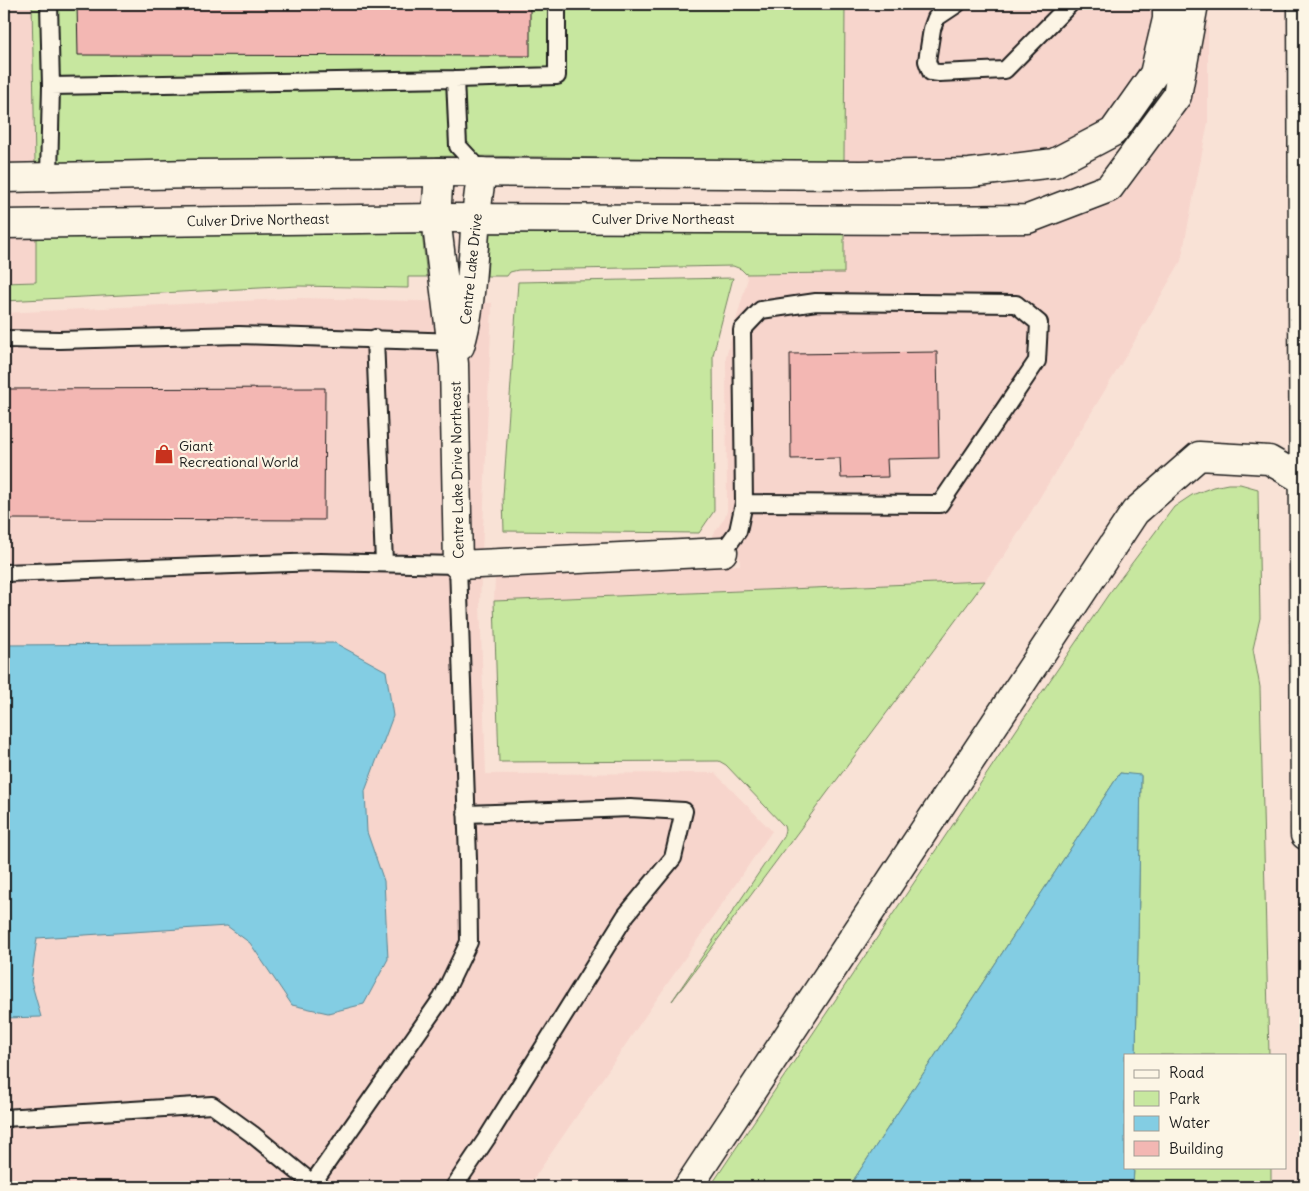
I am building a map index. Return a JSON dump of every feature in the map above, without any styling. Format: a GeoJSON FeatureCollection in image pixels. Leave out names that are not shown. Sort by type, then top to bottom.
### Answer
{"type":"FeatureCollection","features":[{"type":"Feature","properties":{"kind":"main road"},"geometry":{"type":"LineString","coordinates":[[4,178],[439,172],[861,175],[970,173],[1054,163],[1114,132],[1154,74],[1168,19],[1167,4]]}},
{"type":"Feature","properties":{"kind":"main road","name":"Culver Drive Northeast"},"geometry":{"type":"LineString","coordinates":[[4,224],[436,218],[1028,219],[1110,188],[1176,96],[1194,4]]}},
{"type":"Feature","properties":{"kind":"main road"},"geometry":{"type":"LineString","coordinates":[[1302,4],[1305,835]]}},
{"type":"Feature","properties":{"kind":"main road","name":"Centre Lake Drive Northeast"},"geometry":{"type":"LineString","coordinates":[[439,172],[436,218],[456,349],[458,565],[723,552]]}},
{"type":"Feature","properties":{"kind":"main road","name":"Centre Lake Drive"},"geometry":{"type":"LineString","coordinates":[[456,349],[470,294],[482,172]]}},
{"type":"Feature","properties":{"kind":"main road"},"geometry":{"type":"LineString","coordinates":[[688,1187],[1135,512],[1199,456],[1269,460],[1305,478]]}},
{"type":"Feature","properties":{"kind":"lane"},"geometry":{"type":"LineString","coordinates":[[49,4],[51,86],[49,177]]}},
{"type":"Feature","properties":{"kind":"lane"},"geometry":{"type":"LineString","coordinates":[[51,86],[557,76],[557,4]]}},
{"type":"Feature","properties":{"kind":"lane"},"geometry":{"type":"LineString","coordinates":[[957,4],[936,18],[932,29],[927,62],[931,72],[1005,70],[1070,4]]}},
{"type":"Feature","properties":{"kind":"lane"},"geometry":{"type":"LineString","coordinates":[[439,172],[458,146],[455,79]]}},
{"type":"Feature","properties":{"kind":"lane"},"geometry":{"type":"LineString","coordinates":[[458,146],[482,172]]}},
{"type":"Feature","properties":{"kind":"lane"},"geometry":{"type":"LineString","coordinates":[[723,552],[738,531],[744,503],[742,330],[761,310],[816,302],[1016,304],[1039,323],[1038,361],[940,504],[744,503]]}},
{"type":"Feature","properties":{"kind":"lane"},"geometry":{"type":"LineString","coordinates":[[4,339],[59,340],[239,335],[375,338],[456,349]]}},
{"type":"Feature","properties":{"kind":"lane"},"geometry":{"type":"LineString","coordinates":[[375,338],[384,563]]}},
{"type":"Feature","properties":{"kind":"lane"},"geometry":{"type":"LineString","coordinates":[[4,574],[320,562],[458,565],[469,942],[442,998],[312,1185],[252,1134],[212,1105],[4,1118]]}},
{"type":"Feature","properties":{"kind":"lane"},"geometry":{"type":"LineString","coordinates":[[454,1187],[492,1130],[626,915],[673,858],[684,812],[630,808],[466,814]]}},
{"type":"Feature","properties":{"kind":"shaded area"},"geometry":{"type":"Polygon","coordinates":[[[4,4],[32,4],[35,163],[4,164],[4,4]]]}},
{"type":"Feature","properties":{"kind":"shaded area"},"geometry":{"type":"Polygon","coordinates":[[[845,4],[1151,4],[1152,18],[1139,69],[1102,121],[1049,150],[968,159],[844,161],[845,4]]]}},
{"type":"Feature","properties":{"kind":"shaded area"},"geometry":{"type":"Polygon","coordinates":[[[1208,16],[1208,122],[1181,261],[1006,553],[985,581],[494,601],[495,578],[740,565],[738,537],[711,538],[727,511],[726,357],[747,281],[746,274],[844,273],[844,234],[1028,233],[1116,201],[1123,196],[1190,104],[1208,16]]]}},
{"type":"Feature","properties":{"kind":"shaded area"},"geometry":{"type":"Polygon","coordinates":[[[4,237],[36,237],[36,282],[4,283],[4,237]]]}},
{"type":"Feature","properties":{"kind":"shaded area"},"geometry":{"type":"Polygon","coordinates":[[[300,298],[492,303],[480,604],[486,774],[715,773],[772,831],[528,1187],[4,1187],[4,313],[300,298]]]}},
{"type":"Feature","properties":{"kind":"green space"},"geometry":{"type":"Polygon","coordinates":[[[32,4],[845,4],[844,161],[468,156],[35,163],[32,4]]]}},
{"type":"Feature","properties":{"kind":"green space"},"geometry":{"type":"Polygon","coordinates":[[[422,233],[427,277],[408,277],[408,288],[299,286],[4,301],[4,283],[36,282],[36,237],[422,233]]]}},
{"type":"Feature","properties":{"kind":"green space"},"geometry":{"type":"Polygon","coordinates":[[[490,233],[844,234],[844,273],[746,274],[741,269],[733,266],[518,270],[510,272],[507,276],[487,276],[490,233]]]}},
{"type":"Feature","properties":{"kind":"green space"},"geometry":{"type":"Polygon","coordinates":[[[733,278],[713,355],[714,511],[699,533],[504,531],[503,497],[518,282],[733,278]]]}},
{"type":"Feature","properties":{"kind":"green space"},"geometry":{"type":"Polygon","coordinates":[[[1240,484],[1258,489],[1260,618],[1253,649],[1260,687],[1269,1054],[1136,1054],[1141,776],[1120,773],[849,1187],[710,1187],[1108,595],[1174,507],[1192,495],[1213,487],[1240,484]]]}},
{"type":"Feature","properties":{"kind":"green space"},"geometry":{"type":"Polygon","coordinates":[[[985,581],[672,1001],[783,837],[784,826],[726,765],[719,761],[499,762],[494,601],[985,581]]]}},
{"type":"Feature","properties":{"kind":"green space"},"geometry":{"type":"Polygon","coordinates":[[[1134,1168],[1271,1168],[1271,1187],[1133,1187],[1134,1168]]]}},
{"type":"Feature","properties":{"kind":"water"},"geometry":{"type":"Polygon","coordinates":[[[335,643],[386,671],[393,716],[365,791],[367,832],[384,881],[388,959],[364,1004],[328,1013],[292,1005],[250,943],[227,926],[37,938],[31,981],[41,1017],[4,1018],[4,645],[335,643]]]}},
{"type":"Feature","properties":{"kind":"water"},"geometry":{"type":"Polygon","coordinates":[[[1120,773],[1141,775],[1136,1054],[1124,1054],[1124,1168],[1134,1168],[1133,1187],[849,1187],[1120,773]]]}},
{"type":"Feature","properties":{"kind":"building"},"geometry":{"type":"Polygon","coordinates":[[[77,4],[530,4],[530,56],[78,55],[77,4]]]}},
{"type":"Feature","properties":{"kind":"building"},"geometry":{"type":"Polygon","coordinates":[[[937,352],[939,458],[887,459],[888,477],[841,478],[840,458],[791,459],[790,354],[937,352]]]}},
{"type":"Feature","properties":{"kind":"building","name":"Giant Recreational World"},"geometry":{"type":"Polygon","coordinates":[[[325,388],[324,520],[4,519],[4,389],[325,388]]]}},
{"type":"Feature","properties":{"kind":"place","name":"Giant Recreational World"},"geometry":{"type":"Point","coordinates":[164,454]}}]}
